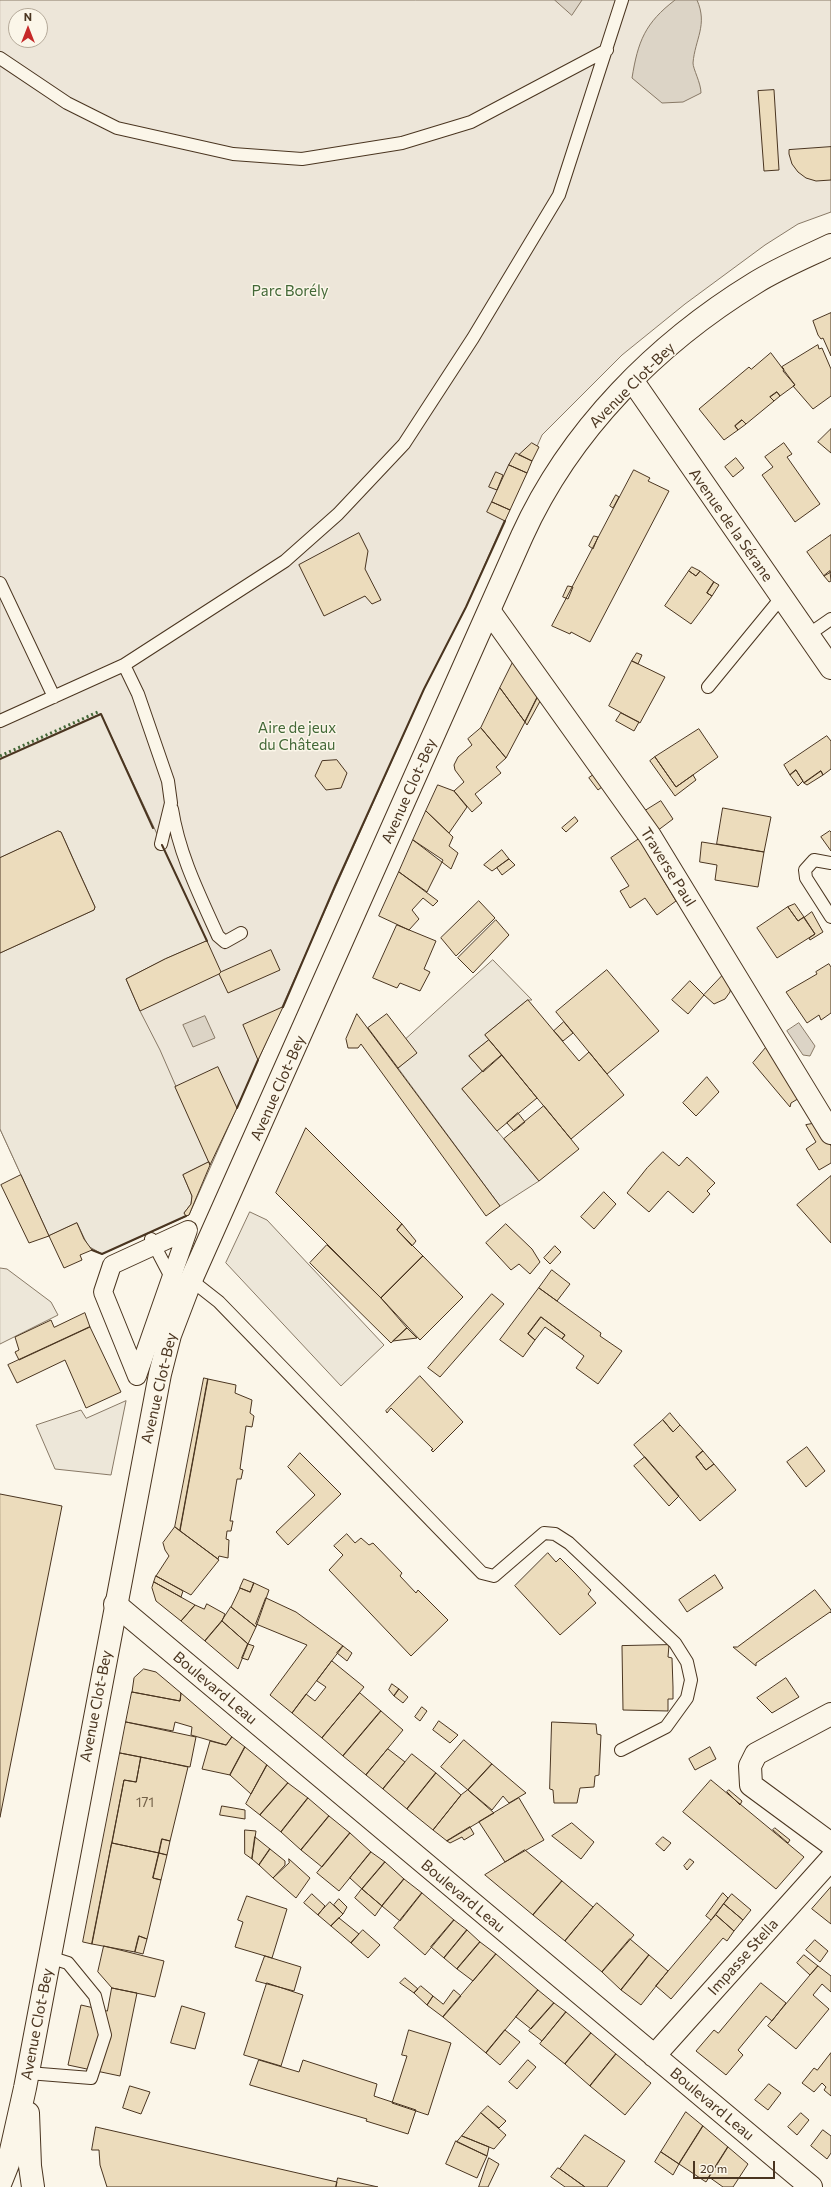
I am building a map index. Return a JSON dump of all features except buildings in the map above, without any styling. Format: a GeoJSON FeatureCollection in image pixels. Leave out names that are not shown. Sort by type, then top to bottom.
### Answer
{"type":"FeatureCollection","features":[{"type":"Feature","properties":{"kind":"street","name":"Avenue Clot-Bey"},"geometry":{"type":"LineString","coordinates":[[0,2184],[8,2164],[27,2080],[115,1604],[160,1374],[182,1286],[490,612],[534,509],[552,479],[583,435],[632,380],[691,328],[720,305],[757,282],[831,245]]}},
{"type":"Feature","properties":{"kind":"street","name":"Avenue de la Sérane"},"geometry":{"type":"LineString","coordinates":[[632,380],[781,598],[831,668]]}},
{"type":"Feature","properties":{"kind":"street","name":"Traverse Paul"},"geometry":{"type":"LineString","coordinates":[[490,612],[650,836],[831,1133]]}},
{"type":"Feature","properties":{"kind":"street"},"geometry":{"type":"LineString","coordinates":[[188,1230],[182,1286],[137,1376],[103,1292],[112,1265],[153,1242],[188,1230]]}},
{"type":"Feature","properties":{"kind":"street","name":"Boulevard Leau"},"geometry":{"type":"LineString","coordinates":[[115,1604],[811,2187]]}},
{"type":"Feature","properties":{"kind":"street"},"geometry":{"type":"LineString","coordinates":[[831,1714],[756,1754],[750,1766],[751,1784],[831,1844]]}},
{"type":"Feature","properties":{"kind":"street","name":"Impasse Stella"},"geometry":{"type":"LineString","coordinates":[[654,2056],[831,1859]]}},
{"type":"Feature","properties":{"kind":"street","name":"Avenue Clot-Bey"},"geometry":{"type":"LineString","coordinates":[[27,2080],[30,2166],[33,2187]]}},
{"type":"Feature","properties":{"kind":"lane"},"geometry":{"type":"LineString","coordinates":[[0,722],[124,665],[285,561],[338,514],[404,444],[473,338],[559,195],[622,0]]}},
{"type":"Feature","properties":{"kind":"lane"},"geometry":{"type":"LineString","coordinates":[[0,58],[67,103],[117,128],[233,154],[302,159],[402,143],[471,122],[607,50]]}},
{"type":"Feature","properties":{"kind":"lane"},"geometry":{"type":"LineString","coordinates":[[0,583],[54,697]]}},
{"type":"Feature","properties":{"kind":"lane"},"geometry":{"type":"LineString","coordinates":[[708,687],[781,598]]}},
{"type":"Feature","properties":{"kind":"lane"},"geometry":{"type":"LineString","coordinates":[[808,635],[831,620]]}},
{"type":"Feature","properties":{"kind":"lane"},"geometry":{"type":"LineString","coordinates":[[124,665],[138,694],[168,781],[176,836],[192,880],[218,936],[225,942],[241,933]]}},
{"type":"Feature","properties":{"kind":"lane"},"geometry":{"type":"LineString","coordinates":[[161,844],[171,804]]}},
{"type":"Feature","properties":{"kind":"lane"},"geometry":{"type":"LineString","coordinates":[[831,863],[814,860],[805,870],[806,878],[831,917]]}},
{"type":"Feature","properties":{"kind":"lane"},"geometry":{"type":"LineString","coordinates":[[153,1242],[182,1286],[219,1302],[482,1573],[494,1576],[544,1533],[555,1534],[568,1543],[675,1643],[688,1662],[691,1680],[687,1698],[666,1727],[621,1750]]}},
{"type":"Feature","properties":{"kind":"lane"},"geometry":{"type":"LineString","coordinates":[[27,2080],[91,2078],[105,2035],[95,1996],[68,1963],[49,1957]]}},
{"type":"Feature","properties":{"kind":"green space","name":"Parc Borély"},"geometry":{"type":"Polygon","coordinates":[[[0,0],[831,0],[831,212],[798,224],[765,245],[685,304],[622,355],[542,435],[466,607],[424,689],[189,1215],[102,1254],[92,1250],[77,1223],[49,1236],[0,1129],[0,0]]]}},
{"type":"Feature","properties":{"kind":"shaded area"},"geometry":{"type":"Polygon","coordinates":[[[555,0],[582,0],[572,15],[555,0]]]}},
{"type":"Feature","properties":{"kind":"shaded area"},"geometry":{"type":"Polygon","coordinates":[[[675,0],[697,0],[700,9],[701,25],[693,63],[701,93],[683,102],[662,103],[632,78],[637,53],[644,34],[656,17],[675,0]]]}},
{"type":"Feature","properties":{"kind":"shaded area"},"geometry":{"type":"Polygon","coordinates":[[[101,714],[207,941],[165,959],[126,979],[160,1050],[209,1162],[183,1175],[192,1196],[191,1204],[184,1213],[186,1216],[102,1254],[88,1246],[77,1223],[49,1236],[0,1129],[0,953],[94,910],[95,907],[61,832],[58,831],[0,858],[0,759],[101,714]]]}},
{"type":"Feature","properties":{"kind":"shaded area"},"geometry":{"type":"Polygon","coordinates":[[[493,960],[532,1000],[528,1000],[485,1035],[489,1040],[469,1056],[483,1072],[462,1089],[539,1181],[500,1206],[398,1068],[416,1053],[406,1039],[493,960]]]}},
{"type":"Feature","properties":{"kind":"shaded area"},"geometry":{"type":"Polygon","coordinates":[[[205,1016],[215,1038],[193,1047],[183,1025],[205,1016]]]}},
{"type":"Feature","properties":{"kind":"shaded area"},"geometry":{"type":"Polygon","coordinates":[[[799,1023],[815,1046],[810,1056],[803,1055],[787,1031],[799,1023]]]}},
{"type":"Feature","properties":{"kind":"shaded area"},"geometry":{"type":"Polygon","coordinates":[[[250,1212],[267,1220],[384,1345],[341,1386],[226,1263],[250,1212]]]}},
{"type":"Feature","properties":{"kind":"shaded area"},"geometry":{"type":"Polygon","coordinates":[[[0,1268],[7,1269],[51,1302],[58,1315],[0,1344],[0,1268]]]}},
{"type":"Feature","properties":{"kind":"shaded area"},"geometry":{"type":"Polygon","coordinates":[[[126,1401],[111,1475],[55,1469],[36,1425],[81,1410],[86,1418],[126,1401]]]}},
{"type":"Feature","properties":{"kind":"hedge"},"geometry":{"type":"LineString","coordinates":[[0,756],[100,711]]}},
{"type":"Feature","properties":{"kind":"wall"},"geometry":{"type":"LineString","coordinates":[[283,1007],[335,886],[424,689],[466,607],[505,521]]}},
{"type":"Feature","properties":{"kind":"wall"},"geometry":{"type":"LineString","coordinates":[[0,759],[101,714],[153,828]]}},
{"type":"Feature","properties":{"kind":"wall"},"geometry":{"type":"LineString","coordinates":[[162,845],[207,941]]}},
{"type":"Feature","properties":{"kind":"wall"},"geometry":{"type":"LineString","coordinates":[[237,1108],[258,1060]]}},
{"type":"Feature","properties":{"kind":"wall"},"geometry":{"type":"LineString","coordinates":[[92,1250],[102,1254],[186,1216]]}},
{"type":"Feature","properties":{"kind":"park label","name":"Aire de jeux du Château"},"geometry":{"type":"Point","coordinates":[297,736]}}]}
